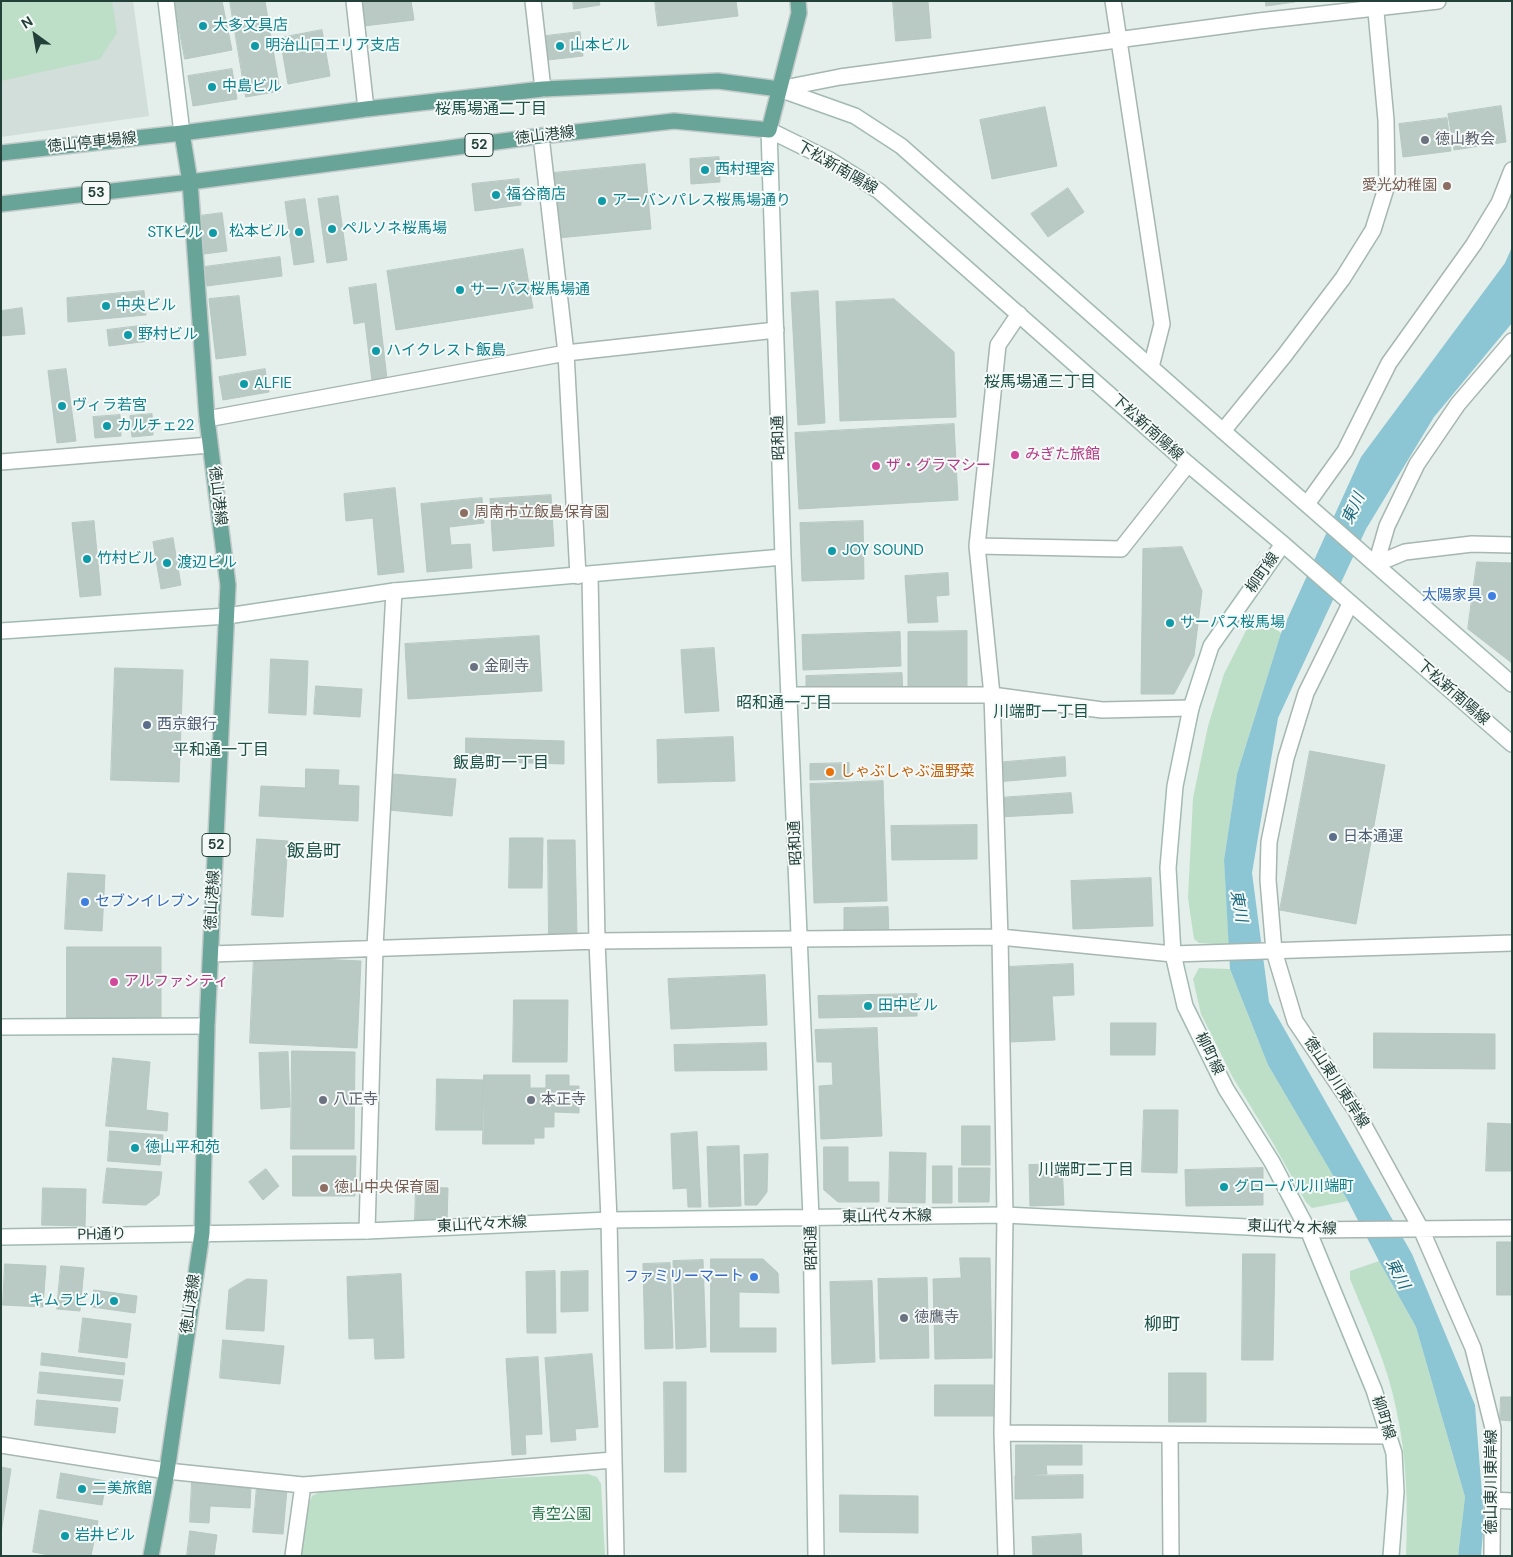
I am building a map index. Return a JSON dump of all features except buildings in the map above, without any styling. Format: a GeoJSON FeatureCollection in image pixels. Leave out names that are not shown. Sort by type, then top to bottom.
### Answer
{"type":"FeatureCollection","features":[{"type":"Feature","properties":{"kind":"main road"},"geometry":{"type":"LineString","coordinates":[[769,130],[799,13],[798,1]]}},
{"type":"Feature","properties":{"kind":"main road"},"geometry":{"type":"LineString","coordinates":[[182,133],[366,109],[543,90],[718,82],[779,89]]}},
{"type":"Feature","properties":{"kind":"main road","name":"徳山港線"},"geometry":{"type":"LineString","coordinates":[[190,182],[541,136],[674,121],[769,130]]}},
{"type":"Feature","properties":{"kind":"main road","name":"徳山停車場線"},"geometry":{"type":"LineString","coordinates":[[1,153],[182,133]]}},
{"type":"Feature","properties":{"kind":"main road","name":"徳山港線"},"geometry":{"type":"LineString","coordinates":[[151,1556],[167,1470],[202,1233],[207,1026],[228,585],[207,419],[190,182],[182,133]]}},
{"type":"Feature","properties":{"kind":"main road","name":"53"},"geometry":{"type":"LineString","coordinates":[[1,204],[190,182]]}},
{"type":"Feature","properties":{"kind":"street","name":"徳山港線"},"geometry":{"type":"LineString","coordinates":[[166,1],[182,133]]}},
{"type":"Feature","properties":{"kind":"street"},"geometry":{"type":"LineString","coordinates":[[354,1],[366,109]]}},
{"type":"Feature","properties":{"kind":"street"},"geometry":{"type":"LineString","coordinates":[[533,1],[543,90]]}},
{"type":"Feature","properties":{"kind":"street"},"geometry":{"type":"LineString","coordinates":[[1113,1],[1162,324],[1150,367]]}},
{"type":"Feature","properties":{"kind":"street"},"geometry":{"type":"LineString","coordinates":[[779,89],[840,77],[1376,5],[1438,1]]}},
{"type":"Feature","properties":{"kind":"street"},"geometry":{"type":"LineString","coordinates":[[1223,431],[1284,356],[1343,278],[1373,230],[1387,185],[1386,120],[1376,5]]}},
{"type":"Feature","properties":{"kind":"street"},"geometry":{"type":"LineString","coordinates":[[779,89],[854,116],[901,146],[1512,684]]}},
{"type":"Feature","properties":{"kind":"street","name":"下松新南陽線"},"geometry":{"type":"LineString","coordinates":[[769,130],[830,160],[879,191],[1188,464],[1283,544],[1512,744]]}},
{"type":"Feature","properties":{"kind":"street","name":"昭和通"},"geometry":{"type":"LineString","coordinates":[[769,130],[783,557],[811,1218],[816,1556]]}},
{"type":"Feature","properties":{"kind":"street"},"geometry":{"type":"LineString","coordinates":[[541,136],[566,353],[584,575],[609,1220],[616,1556]]}},
{"type":"Feature","properties":{"kind":"street"},"geometry":{"type":"LineString","coordinates":[[1307,504],[1345,451],[1389,362],[1474,244],[1499,203],[1512,170]]}},
{"type":"Feature","properties":{"kind":"street"},"geometry":{"type":"LineString","coordinates":[[1006,1556],[1002,1433],[1004,1215],[1000,937],[992,695],[977,546],[998,345],[1019,314]]}},
{"type":"Feature","properties":{"kind":"street"},"geometry":{"type":"LineString","coordinates":[[207,419],[566,353],[776,330]]}},
{"type":"Feature","properties":{"kind":"street"},"geometry":{"type":"LineString","coordinates":[[1376,564],[1387,526],[1417,464],[1458,404],[1512,341]]}},
{"type":"Feature","properties":{"kind":"street"},"geometry":{"type":"LineString","coordinates":[[1,462],[210,445]]}},
{"type":"Feature","properties":{"kind":"street"},"geometry":{"type":"LineString","coordinates":[[977,546],[1121,549],[1188,464]]}},
{"type":"Feature","properties":{"kind":"street","name":"柳町線"},"geometry":{"type":"LineString","coordinates":[[1283,544],[1211,646],[1191,708],[1175,786],[1168,868],[1173,954],[1186,1006],[1226,1089],[1272,1162],[1308,1230],[1370,1382],[1394,1452],[1396,1492],[1391,1556]]}},
{"type":"Feature","properties":{"kind":"street"},"geometry":{"type":"LineString","coordinates":[[1376,564],[1405,552],[1472,544],[1512,545]]}},
{"type":"Feature","properties":{"kind":"street"},"geometry":{"type":"LineString","coordinates":[[1,631],[226,616],[394,591],[783,557]]}},
{"type":"Feature","properties":{"kind":"street"},"geometry":{"type":"LineString","coordinates":[[367,1231],[375,947],[394,591]]}},
{"type":"Feature","properties":{"kind":"street","name":"徳山東川東岸線"},"geometry":{"type":"LineString","coordinates":[[1350,604],[1306,693],[1286,758],[1269,842],[1268,880],[1274,951],[1295,1021],[1356,1111],[1473,1348],[1493,1428],[1492,1556]]}},
{"type":"Feature","properties":{"kind":"street"},"geometry":{"type":"LineString","coordinates":[[789,695],[992,695],[1102,710],[1191,708]]}},
{"type":"Feature","properties":{"kind":"street"},"geometry":{"type":"LineString","coordinates":[[211,954],[597,941],[1000,937],[1173,954],[1512,943]]}},
{"type":"Feature","properties":{"kind":"street"},"geometry":{"type":"LineString","coordinates":[[1,1027],[207,1026]]}},
{"type":"Feature","properties":{"kind":"street","name":"東山代々木線"},"geometry":{"type":"LineString","coordinates":[[202,1233],[367,1231],[609,1220],[1004,1215],[1308,1230],[1512,1228]]}},
{"type":"Feature","properties":{"kind":"street","name":"PH通り"},"geometry":{"type":"LineString","coordinates":[[1,1237],[202,1233]]}},
{"type":"Feature","properties":{"kind":"street"},"geometry":{"type":"LineString","coordinates":[[1002,1433],[1389,1436]]}},
{"type":"Feature","properties":{"kind":"street"},"geometry":{"type":"LineString","coordinates":[[1170,1435],[1171,1556]]}},
{"type":"Feature","properties":{"kind":"street"},"geometry":{"type":"LineString","coordinates":[[1,1445],[167,1470],[303,1485],[613,1460]]}},
{"type":"Feature","properties":{"kind":"street"},"geometry":{"type":"LineString","coordinates":[[293,1556],[303,1485]]}},
{"type":"Feature","properties":{"kind":"street"},"geometry":{"type":"LineString","coordinates":[[1492,1500],[1512,1501]]}},
{"type":"Feature","properties":{"kind":"shaded area"},"geometry":{"type":"Polygon","coordinates":[[[1,1],[133,1],[149,116],[1,137],[1,1]]]}},
{"type":"Feature","properties":{"kind":"green space"},"geometry":{"type":"Polygon","coordinates":[[[1,1],[112,1],[117,33],[100,59],[1,81],[1,1]]]}},
{"type":"Feature","properties":{"kind":"green space"},"geometry":{"type":"Polygon","coordinates":[[[1255,613],[1281,633],[1237,774],[1224,860],[1229,945],[1199,943],[1194,939],[1188,898],[1193,798],[1208,726],[1224,674],[1255,613]]]}},
{"type":"Feature","properties":{"kind":"green space"},"geometry":{"type":"Polygon","coordinates":[[[1199,968],[1230,969],[1268,1065],[1348,1201],[1312,1208],[1306,1202],[1232,1076],[1201,1014],[1193,979],[1199,968]]]}},
{"type":"Feature","properties":{"kind":"green space"},"geometry":{"type":"Polygon","coordinates":[[[1379,1261],[1416,1327],[1465,1497],[1458,1556],[1406,1556],[1406,1482],[1400,1426],[1382,1358],[1350,1279],[1350,1271],[1379,1261]]]}},
{"type":"Feature","properties":{"kind":"green space","name":"青空公園"},"geometry":{"type":"Polygon","coordinates":[[[588,1474],[597,1477],[601,1484],[605,1556],[301,1556],[308,1506],[312,1496],[327,1488],[588,1474]]]}},
{"type":"Feature","properties":{"kind":"water","name":"東川"},"geometry":{"type":"Polygon","coordinates":[[[1512,247],[1512,323],[1434,417],[1366,529],[1278,718],[1252,873],[1269,1002],[1412,1254],[1475,1405],[1484,1520],[1481,1556],[1458,1556],[1465,1497],[1416,1327],[1348,1201],[1268,1065],[1230,969],[1224,860],[1237,774],[1281,633],[1361,457],[1505,263],[1512,247]]]}},
{"type":"Feature","properties":{"kind":"place","name":"大多文具店"},"geometry":{"type":"Point","coordinates":[203,26]}},
{"type":"Feature","properties":{"kind":"place","name":"明治山口エリア支店"},"geometry":{"type":"Point","coordinates":[255,46]}},
{"type":"Feature","properties":{"kind":"place","name":"山本ビル"},"geometry":{"type":"Point","coordinates":[560,46]}},
{"type":"Feature","properties":{"kind":"place","name":"中島ビル"},"geometry":{"type":"Point","coordinates":[212,87]}},
{"type":"Feature","properties":{"kind":"place","name":"徳山教会"},"geometry":{"type":"Point","coordinates":[1425,140]}},
{"type":"Feature","properties":{"kind":"place","name":"西村理容"},"geometry":{"type":"Point","coordinates":[705,170]}},
{"type":"Feature","properties":{"kind":"place","name":"愛光幼稚園"},"geometry":{"type":"Point","coordinates":[1447,186]}},
{"type":"Feature","properties":{"kind":"place","name":"福谷商店"},"geometry":{"type":"Point","coordinates":[496,195]}},
{"type":"Feature","properties":{"kind":"place","name":"アーバンパレス桜馬場通り"},"geometry":{"type":"Point","coordinates":[602,201]}},
{"type":"Feature","properties":{"kind":"place","name":"ペルソネ桜馬場"},"geometry":{"type":"Point","coordinates":[332,229]}},
{"type":"Feature","properties":{"kind":"place","name":"松本ビル"},"geometry":{"type":"Point","coordinates":[299,232]}},
{"type":"Feature","properties":{"kind":"place","name":"STKビル"},"geometry":{"type":"Point","coordinates":[213,233]}},
{"type":"Feature","properties":{"kind":"place","name":"サーパス桜馬場通"},"geometry":{"type":"Point","coordinates":[460,290]}},
{"type":"Feature","properties":{"kind":"place","name":"中央ビル"},"geometry":{"type":"Point","coordinates":[106,306]}},
{"type":"Feature","properties":{"kind":"place","name":"野村ビル"},"geometry":{"type":"Point","coordinates":[128,335]}},
{"type":"Feature","properties":{"kind":"place","name":"ハイクレスト飯島"},"geometry":{"type":"Point","coordinates":[376,351]}},
{"type":"Feature","properties":{"kind":"place","name":"ALFIE"},"geometry":{"type":"Point","coordinates":[244,384]}},
{"type":"Feature","properties":{"kind":"place","name":"ヴィラ若宮"},"geometry":{"type":"Point","coordinates":[62,406]}},
{"type":"Feature","properties":{"kind":"place","name":"カルチェ22"},"geometry":{"type":"Point","coordinates":[107,426]}},
{"type":"Feature","properties":{"kind":"place","name":"みぎた旅館"},"geometry":{"type":"Point","coordinates":[1015,455]}},
{"type":"Feature","properties":{"kind":"place","name":"ザ・グラマシー"},"geometry":{"type":"Point","coordinates":[876,466]}},
{"type":"Feature","properties":{"kind":"place","name":"周南市立飯島保育園"},"geometry":{"type":"Point","coordinates":[464,513]}},
{"type":"Feature","properties":{"kind":"place","name":"JOY SOUND"},"geometry":{"type":"Point","coordinates":[832,551]}},
{"type":"Feature","properties":{"kind":"place","name":"竹村ビル"},"geometry":{"type":"Point","coordinates":[87,559]}},
{"type":"Feature","properties":{"kind":"place","name":"渡辺ビル"},"geometry":{"type":"Point","coordinates":[167,563]}},
{"type":"Feature","properties":{"kind":"place","name":"太陽家具"},"geometry":{"type":"Point","coordinates":[1492,596]}},
{"type":"Feature","properties":{"kind":"place","name":"サーパス桜馬場"},"geometry":{"type":"Point","coordinates":[1170,623]}},
{"type":"Feature","properties":{"kind":"place","name":"金剛寺"},"geometry":{"type":"Point","coordinates":[474,667]}},
{"type":"Feature","properties":{"kind":"place","name":"西京銀行"},"geometry":{"type":"Point","coordinates":[147,725]}},
{"type":"Feature","properties":{"kind":"place","name":"しゃぶしゃぶ温野菜"},"geometry":{"type":"Point","coordinates":[830,772]}},
{"type":"Feature","properties":{"kind":"place","name":"日本通運"},"geometry":{"type":"Point","coordinates":[1333,837]}},
{"type":"Feature","properties":{"kind":"place","name":"セブンイレブン"},"geometry":{"type":"Point","coordinates":[85,902]}},
{"type":"Feature","properties":{"kind":"place","name":"アルファシティ"},"geometry":{"type":"Point","coordinates":[114,982]}},
{"type":"Feature","properties":{"kind":"place","name":"田中ビル"},"geometry":{"type":"Point","coordinates":[868,1006]}},
{"type":"Feature","properties":{"kind":"place","name":"八正寺"},"geometry":{"type":"Point","coordinates":[323,1100]}},
{"type":"Feature","properties":{"kind":"place","name":"本正寺"},"geometry":{"type":"Point","coordinates":[531,1100]}},
{"type":"Feature","properties":{"kind":"place","name":"徳山平和苑"},"geometry":{"type":"Point","coordinates":[135,1148]}},
{"type":"Feature","properties":{"kind":"place","name":"グローバル川端町"},"geometry":{"type":"Point","coordinates":[1224,1187]}},
{"type":"Feature","properties":{"kind":"place","name":"徳山中央保育園"},"geometry":{"type":"Point","coordinates":[324,1188]}},
{"type":"Feature","properties":{"kind":"place","name":"ファミリーマート"},"geometry":{"type":"Point","coordinates":[754,1277]}},
{"type":"Feature","properties":{"kind":"place","name":"キムラビル"},"geometry":{"type":"Point","coordinates":[114,1301]}},
{"type":"Feature","properties":{"kind":"place","name":"徳鷹寺"},"geometry":{"type":"Point","coordinates":[904,1318]}},
{"type":"Feature","properties":{"kind":"place","name":"二美旅館"},"geometry":{"type":"Point","coordinates":[82,1489]}},
{"type":"Feature","properties":{"kind":"place","name":"岩井ビル"},"geometry":{"type":"Point","coordinates":[65,1536]}},
{"type":"Feature","properties":{"kind":"district","name":"桜馬場通二丁目"},"geometry":{"type":"Point","coordinates":[491,110]}},
{"type":"Feature","properties":{"kind":"district","name":"桜馬場通三丁目"},"geometry":{"type":"Point","coordinates":[1040,383]}},
{"type":"Feature","properties":{"kind":"district","name":"昭和通一丁目"},"geometry":{"type":"Point","coordinates":[784,704]}},
{"type":"Feature","properties":{"kind":"district","name":"川端町一丁目"},"geometry":{"type":"Point","coordinates":[1041,713]}},
{"type":"Feature","properties":{"kind":"district","name":"平和通一丁目"},"geometry":{"type":"Point","coordinates":[221,751]}},
{"type":"Feature","properties":{"kind":"district","name":"飯島町一丁目"},"geometry":{"type":"Point","coordinates":[501,764]}},
{"type":"Feature","properties":{"kind":"district","name":"飯島町"},"geometry":{"type":"Point","coordinates":[314,852]}},
{"type":"Feature","properties":{"kind":"district","name":"川端町二丁目"},"geometry":{"type":"Point","coordinates":[1086,1171]}},
{"type":"Feature","properties":{"kind":"district","name":"柳町"},"geometry":{"type":"Point","coordinates":[1162,1325]}}]}
